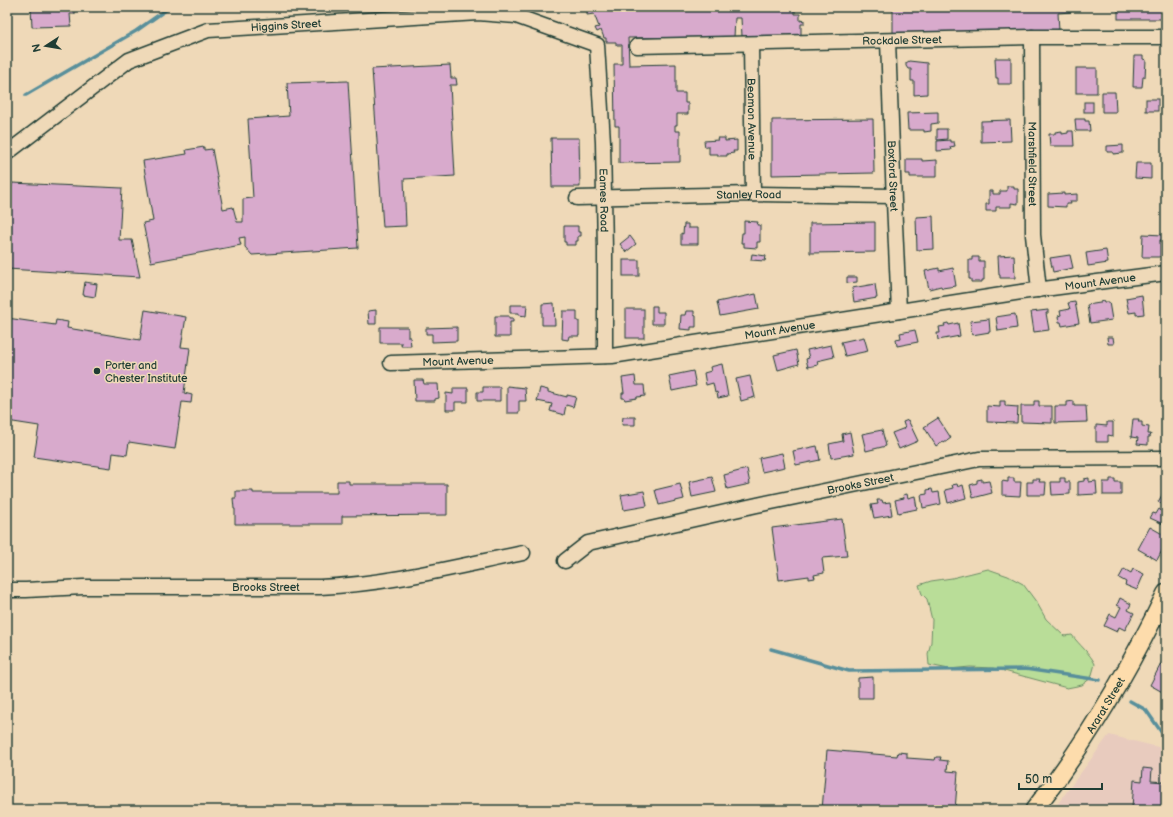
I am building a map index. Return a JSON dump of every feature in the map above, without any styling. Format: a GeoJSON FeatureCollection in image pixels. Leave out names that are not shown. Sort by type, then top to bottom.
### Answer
{"type":"FeatureCollection","features":[{"type":"Feature","properties":{"kind":"main road","name":"Ararat Street"},"geometry":{"type":"LineString","coordinates":[[1034,810],[1078,750],[1104,710],[1141,643],[1166,593]]}},
{"type":"Feature","properties":{"kind":"street","name":"Higgins Street"},"geometry":{"type":"LineString","coordinates":[[7,153],[129,60],[208,30],[478,13],[516,16],[597,45]]}},
{"type":"Feature","properties":{"kind":"street","name":"Rockdale Street"},"geometry":{"type":"LineString","coordinates":[[637,46],[1032,37],[1166,37]]}},
{"type":"Feature","properties":{"kind":"street","name":"Marshfield Street"},"geometry":{"type":"LineString","coordinates":[[1032,37],[1033,235],[1039,290]]}},
{"type":"Feature","properties":{"kind":"street","name":"Boxford Street"},"geometry":{"type":"LineString","coordinates":[[888,41],[899,311]]}},
{"type":"Feature","properties":{"kind":"street","name":"Beamon Avenue"},"geometry":{"type":"LineString","coordinates":[[750,44],[753,194]]}},
{"type":"Feature","properties":{"kind":"street","name":"Eames Road"},"geometry":{"type":"LineString","coordinates":[[597,45],[603,142],[605,356]]}},
{"type":"Feature","properties":{"kind":"street","name":"Stanley Road"},"geometry":{"type":"LineString","coordinates":[[577,198],[753,194],[894,196]]}},
{"type":"Feature","properties":{"kind":"street","name":"Mount Avenue"},"geometry":{"type":"LineString","coordinates":[[391,363],[605,356],[641,352],[899,311],[1166,272]]}},
{"type":"Feature","properties":{"kind":"street","name":"Brooks Street"},"geometry":{"type":"LineString","coordinates":[[565,561],[588,543],[757,505],[979,459],[1166,458]]}},
{"type":"Feature","properties":{"kind":"street","name":"Brooks Street"},"geometry":{"type":"LineString","coordinates":[[7,590],[83,587],[346,586],[397,579],[523,553]]}},
{"type":"Feature","properties":{"kind":"shaded area"},"geometry":{"type":"Polygon","coordinates":[[[1109,735],[1166,749],[1166,810],[1053,810],[1109,735]]]}},
{"type":"Feature","properties":{"kind":"green space"},"geometry":{"type":"Polygon","coordinates":[[[988,569],[1008,576],[1023,584],[1037,603],[1046,619],[1064,636],[1072,635],[1095,664],[1091,678],[1082,685],[1067,688],[993,668],[970,667],[949,669],[929,665],[928,654],[931,642],[932,620],[927,599],[922,594],[919,585],[988,569]]]}},
{"type":"Feature","properties":{"kind":"building"},"geometry":{"type":"Polygon","coordinates":[[[31,7],[75,7],[75,14],[70,14],[71,26],[32,27],[31,7]]]}},
{"type":"Feature","properties":{"kind":"building"},"geometry":{"type":"Polygon","coordinates":[[[587,7],[793,7],[793,10],[795,9],[795,14],[800,14],[800,21],[804,20],[804,24],[801,24],[801,36],[742,36],[741,18],[735,18],[734,37],[628,38],[629,65],[676,64],[676,93],[685,93],[685,103],[688,103],[688,114],[677,114],[677,125],[675,125],[675,131],[680,131],[680,162],[619,163],[619,126],[615,126],[614,64],[622,64],[622,45],[616,45],[616,42],[606,42],[606,38],[604,38],[601,30],[597,32],[595,28],[599,27],[594,14],[587,15],[587,7]]]}},
{"type":"Feature","properties":{"kind":"building"},"geometry":{"type":"Polygon","coordinates":[[[893,7],[1071,7],[1071,12],[1058,13],[1059,31],[893,33],[893,7]]]}},
{"type":"Feature","properties":{"kind":"building"},"geometry":{"type":"Polygon","coordinates":[[[1118,7],[1163,7],[1163,19],[1118,19],[1118,7]]]}},
{"type":"Feature","properties":{"kind":"building"},"geometry":{"type":"Polygon","coordinates":[[[1134,56],[1143,56],[1143,59],[1146,60],[1145,77],[1143,77],[1142,87],[1133,87],[1134,56]]]}},
{"type":"Feature","properties":{"kind":"building"},"geometry":{"type":"Polygon","coordinates":[[[995,58],[1011,58],[1011,84],[998,84],[998,78],[996,78],[995,58]]]}},
{"type":"Feature","properties":{"kind":"building"},"geometry":{"type":"Polygon","coordinates":[[[909,61],[927,63],[927,94],[914,95],[914,81],[911,81],[911,69],[908,69],[906,66],[906,63],[909,61]]]}},
{"type":"Feature","properties":{"kind":"building"},"geometry":{"type":"Polygon","coordinates":[[[450,65],[451,78],[456,78],[457,85],[450,85],[455,176],[404,179],[406,226],[383,227],[372,69],[450,65]]]}},
{"type":"Feature","properties":{"kind":"building"},"geometry":{"type":"Polygon","coordinates":[[[1076,68],[1097,68],[1097,93],[1076,93],[1076,68]]]}},
{"type":"Feature","properties":{"kind":"building"},"geometry":{"type":"Polygon","coordinates":[[[348,81],[358,248],[252,255],[245,247],[245,237],[239,238],[241,245],[151,262],[143,223],[153,221],[143,161],[187,154],[186,150],[204,147],[204,150],[212,149],[223,209],[233,207],[237,222],[243,222],[243,199],[253,198],[248,119],[289,116],[287,83],[348,81]]]}},
{"type":"Feature","properties":{"kind":"building"},"geometry":{"type":"Polygon","coordinates":[[[1102,92],[1115,92],[1116,112],[1102,112],[1102,92]]]}},
{"type":"Feature","properties":{"kind":"building"},"geometry":{"type":"Polygon","coordinates":[[[1146,99],[1158,99],[1158,111],[1146,111],[1146,99]]]}},
{"type":"Feature","properties":{"kind":"building"},"geometry":{"type":"Polygon","coordinates":[[[1084,102],[1093,102],[1093,112],[1084,112],[1084,102]]]}},
{"type":"Feature","properties":{"kind":"building"},"geometry":{"type":"Polygon","coordinates":[[[938,112],[938,123],[931,124],[931,131],[924,132],[924,130],[908,130],[907,113],[938,112]]]}},
{"type":"Feature","properties":{"kind":"building"},"geometry":{"type":"Polygon","coordinates":[[[873,119],[874,173],[772,175],[772,120],[873,119]]]}},
{"type":"Feature","properties":{"kind":"building"},"geometry":{"type":"Polygon","coordinates":[[[1075,119],[1085,119],[1085,121],[1089,121],[1090,131],[1076,131],[1075,119]]]}},
{"type":"Feature","properties":{"kind":"building"},"geometry":{"type":"Polygon","coordinates":[[[1010,120],[1011,141],[981,142],[981,121],[1010,120]]]}},
{"type":"Feature","properties":{"kind":"building"},"geometry":{"type":"Polygon","coordinates":[[[937,129],[947,129],[947,139],[937,140],[937,129]]]}},
{"type":"Feature","properties":{"kind":"building"},"geometry":{"type":"Polygon","coordinates":[[[1062,131],[1062,134],[1068,133],[1068,131],[1073,131],[1074,146],[1050,146],[1049,134],[1055,134],[1055,132],[1062,131]]]}},
{"type":"Feature","properties":{"kind":"building"},"geometry":{"type":"Polygon","coordinates":[[[551,138],[579,138],[580,187],[552,187],[551,138]]]}},
{"type":"Feature","properties":{"kind":"building"},"geometry":{"type":"Polygon","coordinates":[[[717,138],[725,138],[725,141],[737,140],[737,151],[727,154],[727,156],[709,154],[709,147],[705,147],[704,141],[718,140],[717,138]]]}},
{"type":"Feature","properties":{"kind":"building"},"geometry":{"type":"Polygon","coordinates":[[[950,140],[950,142],[954,142],[955,146],[950,147],[951,150],[937,151],[937,141],[950,140]]]}},
{"type":"Feature","properties":{"kind":"building"},"geometry":{"type":"Polygon","coordinates":[[[1123,145],[1123,153],[1113,154],[1113,152],[1107,152],[1107,146],[1123,145]]]}},
{"type":"Feature","properties":{"kind":"building"},"geometry":{"type":"Polygon","coordinates":[[[906,159],[922,159],[922,161],[937,160],[937,177],[910,177],[910,174],[906,174],[906,159]]]}},
{"type":"Feature","properties":{"kind":"building"},"geometry":{"type":"Polygon","coordinates":[[[1136,163],[1151,163],[1151,179],[1135,178],[1136,163]]]}},
{"type":"Feature","properties":{"kind":"building"},"geometry":{"type":"Polygon","coordinates":[[[12,183],[122,188],[119,240],[132,240],[140,277],[7,269],[7,233],[12,183]]]}},
{"type":"Feature","properties":{"kind":"building"},"geometry":{"type":"Polygon","coordinates":[[[1007,186],[1014,186],[1014,189],[1018,189],[1018,204],[1011,203],[1011,207],[996,207],[996,211],[986,211],[986,204],[989,204],[989,191],[993,191],[993,194],[1000,194],[1000,191],[1007,191],[1007,186]]]}},
{"type":"Feature","properties":{"kind":"building"},"geometry":{"type":"Polygon","coordinates":[[[1064,193],[1064,195],[1077,194],[1077,201],[1070,201],[1071,204],[1066,204],[1066,207],[1048,206],[1048,194],[1064,193]]]}},
{"type":"Feature","properties":{"kind":"building"},"geometry":{"type":"Polygon","coordinates":[[[933,216],[934,249],[917,250],[916,217],[933,216]]]}},
{"type":"Feature","properties":{"kind":"building"},"geometry":{"type":"Polygon","coordinates":[[[744,221],[758,222],[757,225],[760,225],[760,242],[757,242],[757,248],[744,247],[744,243],[741,243],[742,233],[744,233],[744,221]]]}},
{"type":"Feature","properties":{"kind":"building"},"geometry":{"type":"Polygon","coordinates":[[[875,222],[875,252],[810,253],[810,223],[875,222]]]}},
{"type":"Feature","properties":{"kind":"building"},"geometry":{"type":"Polygon","coordinates":[[[684,224],[688,224],[688,228],[698,228],[698,244],[681,244],[681,233],[683,234],[684,224]]]}},
{"type":"Feature","properties":{"kind":"building"},"geometry":{"type":"Polygon","coordinates":[[[564,226],[578,226],[578,232],[581,232],[581,236],[578,236],[576,245],[566,245],[566,242],[564,242],[564,226]]]}},
{"type":"Feature","properties":{"kind":"building"},"geometry":{"type":"Polygon","coordinates":[[[1143,234],[1163,235],[1163,240],[1160,240],[1160,257],[1142,257],[1143,234]]]}},
{"type":"Feature","properties":{"kind":"building"},"geometry":{"type":"Polygon","coordinates":[[[630,236],[636,244],[626,252],[620,244],[630,236]]]}},
{"type":"Feature","properties":{"kind":"building"},"geometry":{"type":"Polygon","coordinates":[[[1106,250],[1108,263],[1088,266],[1086,253],[1106,250]]]}},
{"type":"Feature","properties":{"kind":"building"},"geometry":{"type":"Polygon","coordinates":[[[752,254],[766,256],[765,261],[751,260],[752,254]]]}},
{"type":"Feature","properties":{"kind":"building"},"geometry":{"type":"Polygon","coordinates":[[[1014,255],[1015,278],[1000,278],[998,256],[1014,255]]]}},
{"type":"Feature","properties":{"kind":"building"},"geometry":{"type":"Polygon","coordinates":[[[1070,255],[1073,268],[1053,272],[1050,258],[1070,255]]]}},
{"type":"Feature","properties":{"kind":"building"},"geometry":{"type":"Polygon","coordinates":[[[972,257],[979,257],[979,261],[984,261],[984,280],[982,280],[982,282],[971,282],[971,279],[969,279],[969,260],[972,260],[972,257]]]}},
{"type":"Feature","properties":{"kind":"building"},"geometry":{"type":"Polygon","coordinates":[[[623,260],[639,260],[639,276],[623,276],[623,260]]]}},
{"type":"Feature","properties":{"kind":"building"},"geometry":{"type":"Polygon","coordinates":[[[939,268],[939,271],[953,268],[956,286],[942,288],[941,286],[929,289],[925,271],[939,268]]]}},
{"type":"Feature","properties":{"kind":"building"},"geometry":{"type":"Polygon","coordinates":[[[847,277],[857,277],[857,282],[847,283],[847,277]]]}},
{"type":"Feature","properties":{"kind":"building"},"geometry":{"type":"Polygon","coordinates":[[[85,282],[97,284],[95,297],[83,295],[85,282]]]}},
{"type":"Feature","properties":{"kind":"building"},"geometry":{"type":"Polygon","coordinates":[[[875,284],[877,298],[854,302],[852,288],[875,284]]]}},
{"type":"Feature","properties":{"kind":"building"},"geometry":{"type":"Polygon","coordinates":[[[756,294],[759,309],[720,316],[717,302],[756,294]]]}},
{"type":"Feature","properties":{"kind":"building"},"geometry":{"type":"Polygon","coordinates":[[[1142,295],[1144,314],[1136,315],[1136,312],[1129,313],[1126,298],[1142,295]]]}},
{"type":"Feature","properties":{"kind":"building"},"geometry":{"type":"Polygon","coordinates":[[[1103,300],[1104,302],[1109,302],[1112,320],[1090,323],[1087,305],[1100,303],[1100,301],[1103,300]]]}},
{"type":"Feature","properties":{"kind":"building"},"geometry":{"type":"Polygon","coordinates":[[[1075,302],[1079,323],[1062,326],[1061,322],[1059,322],[1058,316],[1061,315],[1060,311],[1070,309],[1068,303],[1075,302]]]}},
{"type":"Feature","properties":{"kind":"building"},"geometry":{"type":"Polygon","coordinates":[[[554,303],[555,325],[542,325],[542,304],[554,303]]]}},
{"type":"Feature","properties":{"kind":"building"},"geometry":{"type":"Polygon","coordinates":[[[510,305],[527,305],[526,316],[519,315],[519,313],[510,313],[510,305]]]}},
{"type":"Feature","properties":{"kind":"building"},"geometry":{"type":"Polygon","coordinates":[[[652,306],[657,306],[657,312],[664,312],[664,324],[652,324],[652,306]]]}},
{"type":"Feature","properties":{"kind":"building"},"geometry":{"type":"Polygon","coordinates":[[[626,309],[644,309],[644,338],[626,338],[626,309]]]}},
{"type":"Feature","properties":{"kind":"building","name":"Porter and Chester Institute"},"geometry":{"type":"Polygon","coordinates":[[[145,310],[186,317],[181,347],[190,348],[184,393],[192,395],[191,403],[182,402],[175,449],[129,442],[127,455],[113,453],[111,468],[34,457],[39,426],[7,421],[7,318],[55,325],[56,320],[68,322],[67,328],[140,340],[145,310]]]}},
{"type":"Feature","properties":{"kind":"building"},"geometry":{"type":"Polygon","coordinates":[[[376,310],[376,324],[369,324],[368,311],[376,310]]]}},
{"type":"Feature","properties":{"kind":"building"},"geometry":{"type":"Polygon","coordinates":[[[1048,310],[1048,313],[1046,313],[1049,330],[1034,332],[1031,312],[1048,310]]]}},
{"type":"Feature","properties":{"kind":"building"},"geometry":{"type":"Polygon","coordinates":[[[563,311],[577,311],[579,336],[569,336],[568,340],[562,339],[563,311]]]}},
{"type":"Feature","properties":{"kind":"building"},"geometry":{"type":"Polygon","coordinates":[[[686,311],[694,311],[694,315],[696,316],[696,327],[691,327],[691,330],[680,329],[681,315],[685,315],[686,311]]]}},
{"type":"Feature","properties":{"kind":"building"},"geometry":{"type":"Polygon","coordinates":[[[1015,314],[1017,328],[998,331],[996,317],[1015,314]]]}},
{"type":"Feature","properties":{"kind":"building"},"geometry":{"type":"Polygon","coordinates":[[[495,316],[509,316],[509,318],[513,318],[513,322],[510,322],[510,337],[495,337],[495,316]]]}},
{"type":"Feature","properties":{"kind":"building"},"geometry":{"type":"Polygon","coordinates":[[[989,319],[990,332],[972,335],[970,321],[989,319]]]}},
{"type":"Feature","properties":{"kind":"building"},"geometry":{"type":"Polygon","coordinates":[[[948,323],[949,325],[958,323],[960,336],[938,340],[937,333],[940,333],[939,327],[945,326],[944,324],[948,323]]]}},
{"type":"Feature","properties":{"kind":"building"},"geometry":{"type":"Polygon","coordinates":[[[380,327],[408,327],[408,337],[410,337],[411,346],[401,346],[402,343],[380,343],[380,327]]]}},
{"type":"Feature","properties":{"kind":"building"},"geometry":{"type":"Polygon","coordinates":[[[457,327],[457,341],[432,342],[432,334],[426,334],[426,328],[457,327]]]}},
{"type":"Feature","properties":{"kind":"building"},"geometry":{"type":"Polygon","coordinates":[[[915,330],[918,342],[897,346],[896,339],[901,338],[900,333],[915,330]]]}},
{"type":"Feature","properties":{"kind":"building"},"geometry":{"type":"Polygon","coordinates":[[[864,337],[868,351],[845,356],[841,342],[864,337]]]}},
{"type":"Feature","properties":{"kind":"building"},"geometry":{"type":"Polygon","coordinates":[[[1107,337],[1113,337],[1114,344],[1108,344],[1107,337]]]}},
{"type":"Feature","properties":{"kind":"building"},"geometry":{"type":"Polygon","coordinates":[[[831,345],[834,357],[817,361],[818,365],[808,367],[806,359],[809,358],[807,350],[831,345]]]}},
{"type":"Feature","properties":{"kind":"building"},"geometry":{"type":"Polygon","coordinates":[[[796,350],[799,364],[778,370],[774,355],[796,350]]]}},
{"type":"Feature","properties":{"kind":"building"},"geometry":{"type":"Polygon","coordinates":[[[722,364],[728,396],[718,398],[717,392],[715,393],[713,383],[706,385],[704,373],[711,371],[710,367],[722,364]]]}},
{"type":"Feature","properties":{"kind":"building"},"geometry":{"type":"Polygon","coordinates":[[[693,371],[696,386],[672,391],[669,376],[693,371]]]}},
{"type":"Feature","properties":{"kind":"building"},"geometry":{"type":"Polygon","coordinates":[[[635,376],[636,385],[644,385],[645,396],[625,400],[622,398],[622,393],[624,393],[622,378],[635,376]]]}},
{"type":"Feature","properties":{"kind":"building"},"geometry":{"type":"Polygon","coordinates":[[[750,376],[755,397],[741,401],[736,379],[750,376]]]}},
{"type":"Feature","properties":{"kind":"building"},"geometry":{"type":"Polygon","coordinates":[[[414,380],[423,380],[424,384],[438,384],[439,398],[435,399],[435,401],[415,401],[414,380]]]}},
{"type":"Feature","properties":{"kind":"building"},"geometry":{"type":"Polygon","coordinates":[[[507,386],[525,388],[526,401],[519,401],[519,413],[507,413],[507,386]]]}},
{"type":"Feature","properties":{"kind":"building"},"geometry":{"type":"Polygon","coordinates":[[[483,387],[500,387],[500,401],[477,401],[477,392],[483,392],[483,387]]]}},
{"type":"Feature","properties":{"kind":"building"},"geometry":{"type":"Polygon","coordinates":[[[453,388],[468,388],[468,402],[455,402],[455,410],[446,410],[446,393],[453,394],[453,388]]]}},
{"type":"Feature","properties":{"kind":"building"},"geometry":{"type":"Polygon","coordinates":[[[540,388],[548,390],[548,392],[567,397],[567,395],[576,397],[573,407],[566,405],[564,415],[550,411],[552,404],[537,401],[540,388]]]}},
{"type":"Feature","properties":{"kind":"building"},"geometry":{"type":"Polygon","coordinates":[[[1000,401],[1005,401],[1005,406],[1018,407],[1017,423],[987,422],[987,406],[1000,407],[1000,401]]]}},
{"type":"Feature","properties":{"kind":"building"},"geometry":{"type":"Polygon","coordinates":[[[1034,401],[1039,401],[1039,406],[1052,406],[1052,423],[1021,422],[1021,406],[1034,406],[1034,401]]]}},
{"type":"Feature","properties":{"kind":"building"},"geometry":{"type":"Polygon","coordinates":[[[1074,401],[1074,406],[1086,406],[1087,422],[1055,423],[1055,406],[1067,406],[1067,402],[1074,401]]]}},
{"type":"Feature","properties":{"kind":"building"},"geometry":{"type":"Polygon","coordinates":[[[623,417],[635,417],[635,425],[622,425],[623,417]]]}},
{"type":"Feature","properties":{"kind":"building"},"geometry":{"type":"Polygon","coordinates":[[[938,418],[951,438],[936,446],[924,427],[938,418]]]}},
{"type":"Feature","properties":{"kind":"building"},"geometry":{"type":"Polygon","coordinates":[[[1133,419],[1139,419],[1138,422],[1142,422],[1142,426],[1149,427],[1148,434],[1151,434],[1150,437],[1148,437],[1148,445],[1137,444],[1138,438],[1131,437],[1133,419]]]}},
{"type":"Feature","properties":{"kind":"building"},"geometry":{"type":"Polygon","coordinates":[[[908,420],[918,441],[899,449],[892,433],[905,428],[903,422],[908,420]]]}},
{"type":"Feature","properties":{"kind":"building"},"geometry":{"type":"Polygon","coordinates":[[[1107,422],[1113,422],[1113,436],[1108,435],[1108,442],[1096,442],[1096,425],[1107,426],[1107,422]]]}},
{"type":"Feature","properties":{"kind":"building"},"geometry":{"type":"Polygon","coordinates":[[[882,430],[886,446],[866,451],[862,434],[882,430]]]}},
{"type":"Feature","properties":{"kind":"building"},"geometry":{"type":"Polygon","coordinates":[[[850,432],[854,454],[831,458],[829,444],[843,441],[842,434],[850,432]]]}},
{"type":"Feature","properties":{"kind":"building"},"geometry":{"type":"Polygon","coordinates":[[[817,446],[820,460],[796,465],[793,451],[817,446]]]}},
{"type":"Feature","properties":{"kind":"building"},"geometry":{"type":"Polygon","coordinates":[[[782,453],[785,467],[762,472],[759,458],[782,453]]]}},
{"type":"Feature","properties":{"kind":"building"},"geometry":{"type":"Polygon","coordinates":[[[747,469],[750,484],[727,489],[724,475],[747,469]]]}},
{"type":"Feature","properties":{"kind":"building"},"geometry":{"type":"Polygon","coordinates":[[[712,477],[716,492],[692,497],[689,482],[712,477]]]}},
{"type":"Feature","properties":{"kind":"building"},"geometry":{"type":"Polygon","coordinates":[[[1008,478],[1014,478],[1014,482],[1021,482],[1020,496],[1002,495],[1002,481],[1008,482],[1008,478]]]}},
{"type":"Feature","properties":{"kind":"building"},"geometry":{"type":"Polygon","coordinates":[[[1060,478],[1065,478],[1065,482],[1070,482],[1070,494],[1052,495],[1051,482],[1060,482],[1060,478]]]}},
{"type":"Feature","properties":{"kind":"building"},"geometry":{"type":"Polygon","coordinates":[[[1089,478],[1089,482],[1096,481],[1097,494],[1078,495],[1078,482],[1089,478]]]}},
{"type":"Feature","properties":{"kind":"building"},"geometry":{"type":"Polygon","coordinates":[[[982,479],[982,482],[989,481],[992,493],[973,498],[970,485],[977,483],[977,480],[982,479]]]}},
{"type":"Feature","properties":{"kind":"building"},"geometry":{"type":"Polygon","coordinates":[[[1033,479],[1040,479],[1039,482],[1046,482],[1045,495],[1027,495],[1027,482],[1033,482],[1033,479]]]}},
{"type":"Feature","properties":{"kind":"building"},"geometry":{"type":"Polygon","coordinates":[[[1110,479],[1115,479],[1115,482],[1121,482],[1121,495],[1103,495],[1103,482],[1110,482],[1110,479]]]}},
{"type":"Feature","properties":{"kind":"building"},"geometry":{"type":"Polygon","coordinates":[[[337,481],[349,481],[349,484],[447,484],[447,515],[342,516],[342,524],[235,524],[233,498],[236,498],[236,491],[253,491],[253,493],[337,493],[337,481]]]}},
{"type":"Feature","properties":{"kind":"building"},"geometry":{"type":"Polygon","coordinates":[[[680,484],[684,499],[659,505],[655,490],[680,484]]]}},
{"type":"Feature","properties":{"kind":"building"},"geometry":{"type":"Polygon","coordinates":[[[957,484],[958,487],[963,485],[966,498],[948,503],[945,490],[953,488],[952,485],[957,484]]]}},
{"type":"Feature","properties":{"kind":"building"},"geometry":{"type":"Polygon","coordinates":[[[932,489],[933,493],[939,492],[941,504],[923,508],[921,495],[927,494],[927,490],[932,489]]]}},
{"type":"Feature","properties":{"kind":"building"},"geometry":{"type":"Polygon","coordinates":[[[1166,490],[1166,506],[1158,502],[1166,490]]]}},
{"type":"Feature","properties":{"kind":"building"},"geometry":{"type":"Polygon","coordinates":[[[644,491],[647,506],[624,510],[621,495],[644,491]]]}},
{"type":"Feature","properties":{"kind":"building"},"geometry":{"type":"Polygon","coordinates":[[[907,494],[908,498],[915,496],[917,509],[898,513],[895,500],[904,498],[903,495],[907,494]]]}},
{"type":"Feature","properties":{"kind":"building"},"geometry":{"type":"Polygon","coordinates":[[[877,500],[882,500],[883,503],[890,502],[892,515],[874,518],[871,505],[878,504],[877,500]]]}},
{"type":"Feature","properties":{"kind":"building"},"geometry":{"type":"Polygon","coordinates":[[[1159,509],[1166,513],[1166,518],[1163,524],[1150,518],[1153,513],[1156,514],[1159,509]]]}},
{"type":"Feature","properties":{"kind":"building"},"geometry":{"type":"Polygon","coordinates":[[[842,519],[847,556],[822,558],[824,573],[814,575],[815,578],[809,579],[809,576],[779,580],[772,528],[842,519]]]}},
{"type":"Feature","properties":{"kind":"building"},"geometry":{"type":"Polygon","coordinates":[[[1150,527],[1166,536],[1166,543],[1157,560],[1138,549],[1150,527]]]}},
{"type":"Feature","properties":{"kind":"building"},"geometry":{"type":"Polygon","coordinates":[[[1124,569],[1131,573],[1133,569],[1144,574],[1137,590],[1125,585],[1126,582],[1119,578],[1124,569]]]}},
{"type":"Feature","properties":{"kind":"building"},"geometry":{"type":"Polygon","coordinates":[[[1120,598],[1131,604],[1128,610],[1134,613],[1125,630],[1119,627],[1117,632],[1104,626],[1110,614],[1116,617],[1121,607],[1117,605],[1120,598]]]}},
{"type":"Feature","properties":{"kind":"building"},"geometry":{"type":"Polygon","coordinates":[[[1166,654],[1166,694],[1150,685],[1166,654]]]}},
{"type":"Feature","properties":{"kind":"building"},"geometry":{"type":"Polygon","coordinates":[[[873,677],[873,698],[858,698],[858,678],[873,677]]]}},
{"type":"Feature","properties":{"kind":"building"},"geometry":{"type":"Polygon","coordinates":[[[827,750],[897,756],[898,752],[907,753],[907,758],[935,760],[936,757],[941,757],[940,760],[948,761],[947,771],[958,772],[955,810],[822,810],[827,750]]]}},
{"type":"Feature","properties":{"kind":"building"},"geometry":{"type":"Polygon","coordinates":[[[1143,768],[1152,769],[1151,781],[1166,782],[1166,810],[1132,808],[1134,780],[1142,781],[1143,768]]]}},
{"type":"Feature","properties":{"kind":"waterway"},"geometry":{"type":"LineString","coordinates":[[26,95],[136,31],[170,7]]}},
{"type":"Feature","properties":{"kind":"waterway"},"geometry":{"type":"LineString","coordinates":[[771,649],[849,671],[1025,669],[1100,680]]}},
{"type":"Feature","properties":{"kind":"waterway"},"geometry":{"type":"LineString","coordinates":[[1130,701],[1146,710],[1162,733],[1166,734]]}},
{"type":"Feature","properties":{"kind":"place","name":"Porter and Chester Institute"},"geometry":{"type":"Point","coordinates":[97,371]}}]}
